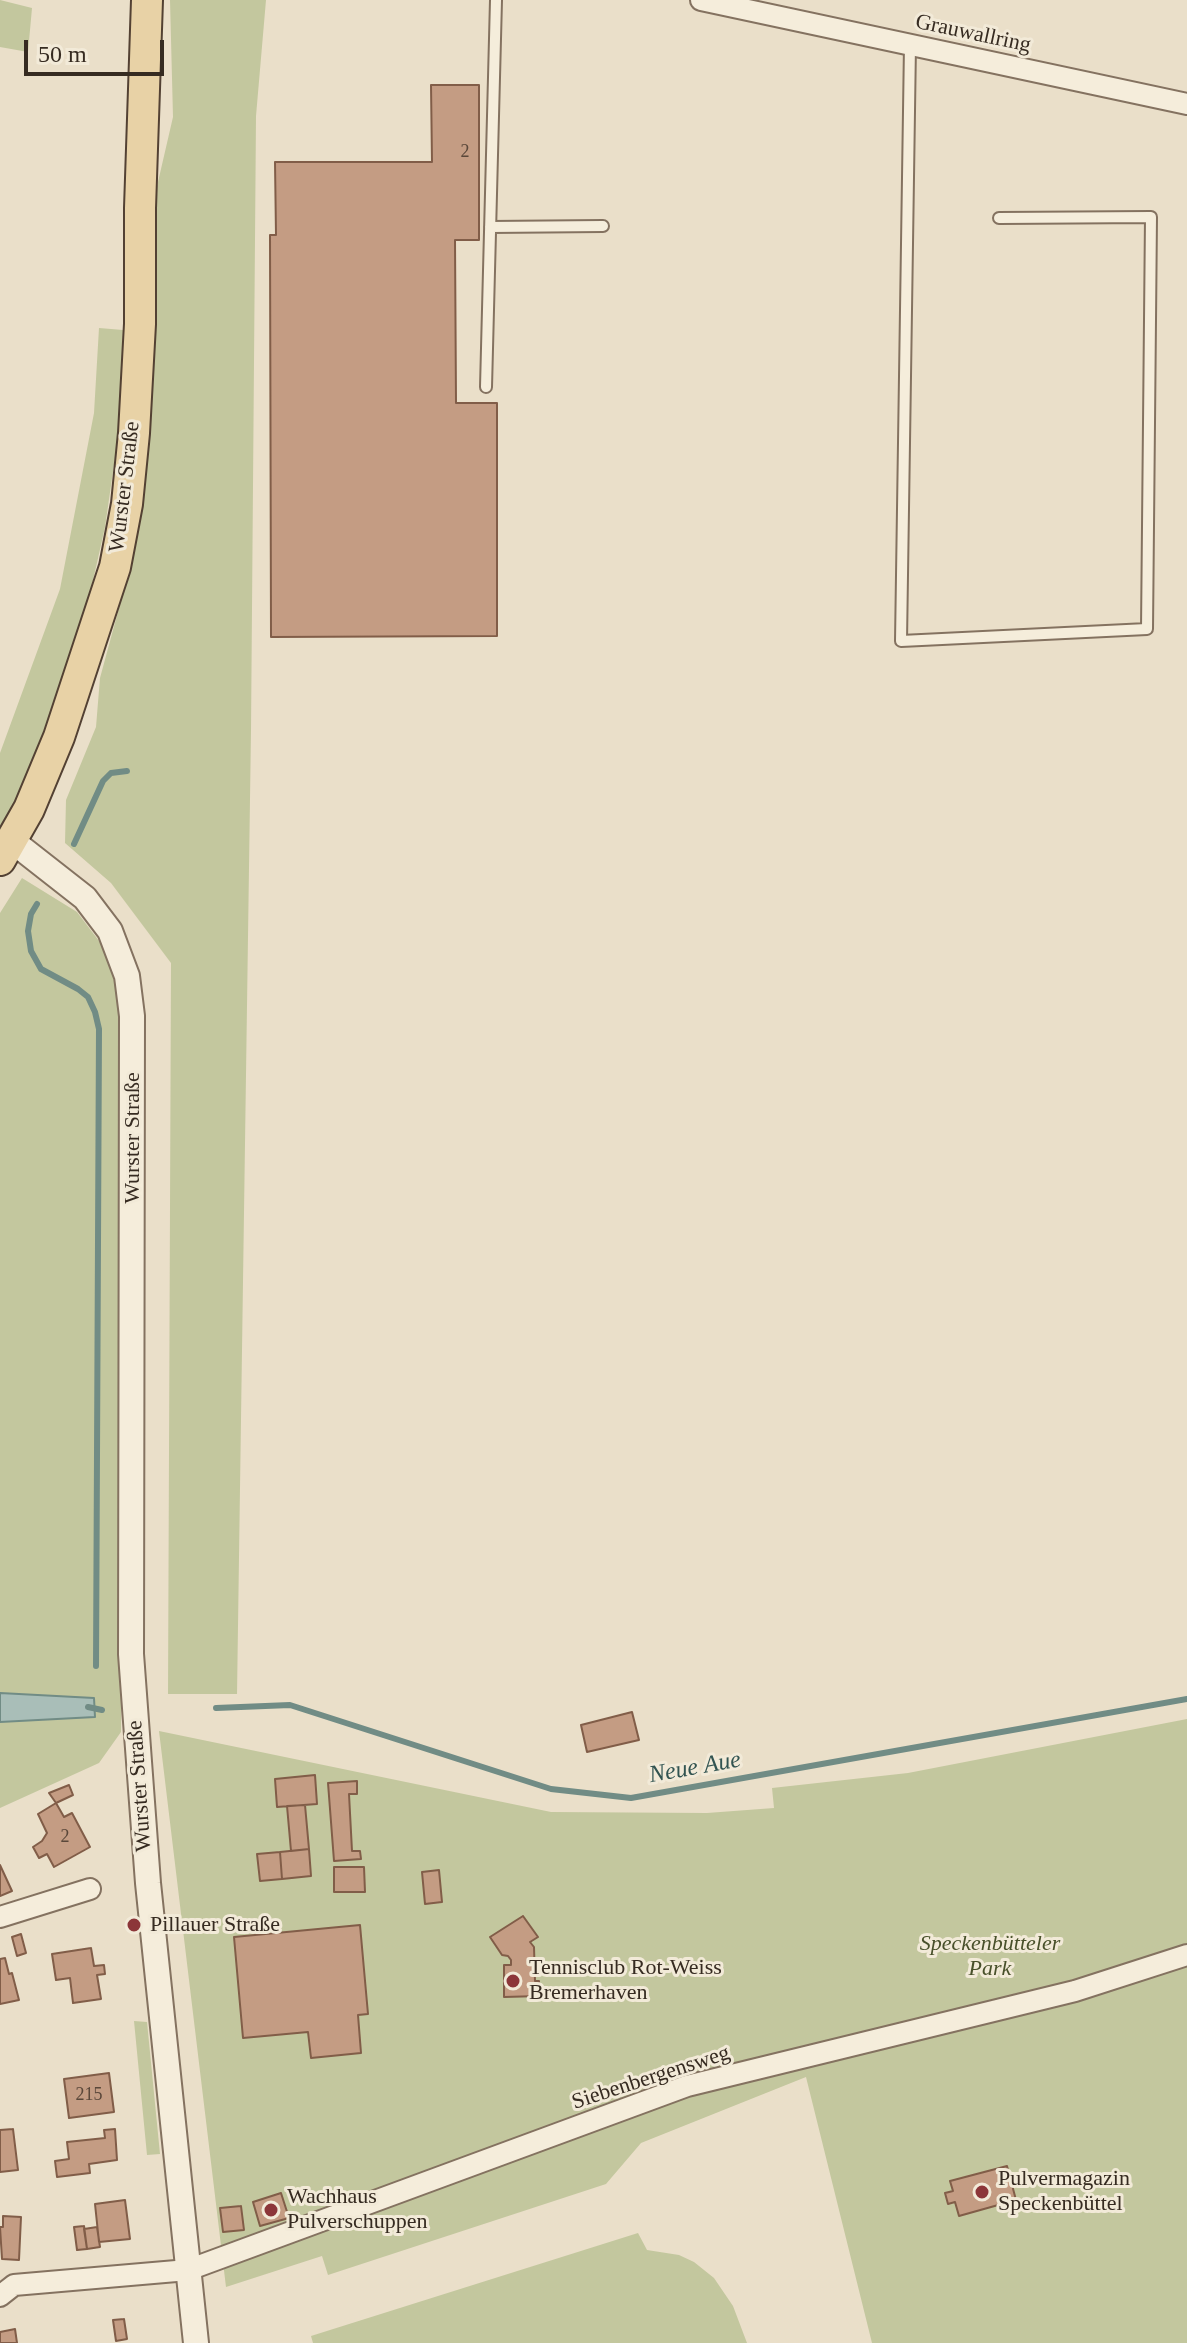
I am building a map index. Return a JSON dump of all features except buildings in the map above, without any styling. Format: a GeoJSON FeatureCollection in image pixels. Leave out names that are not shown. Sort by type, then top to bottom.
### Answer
{"type":"FeatureCollection","features":[{"type":"Feature","properties":{"kind":"main road","name":"Wurster Straße"},"geometry":{"type":"LineString","coordinates":[[6,850],[29,809],[81,676],[115,567],[127,504],[140,324],[140,208],[147,0]]}},
{"type":"Feature","properties":{"kind":"street","name":"Grauwallring"},"geometry":{"type":"LineString","coordinates":[[701,0],[1187,104]]}},
{"type":"Feature","properties":{"kind":"street","name":"Wurster Straße"},"geometry":{"type":"LineString","coordinates":[[6,850],[85,898],[110,931],[127,976],[132,1030],[131,1654],[149,1897],[196,2343]]}},
{"type":"Feature","properties":{"kind":"street"},"geometry":{"type":"LineString","coordinates":[[0,1917],[90,1889]]}},
{"type":"Feature","properties":{"kind":"street","name":"Siebenbergensweg"},"geometry":{"type":"LineString","coordinates":[[0,2296],[14,2285],[188,2270],[687,2086],[1075,1991],[1187,1955]]}},
{"type":"Feature","properties":{"kind":"lane"},"geometry":{"type":"LineString","coordinates":[[486,387],[496,0]]}},
{"type":"Feature","properties":{"kind":"lane"},"geometry":{"type":"LineString","coordinates":[[910,45],[901,641],[1147,629],[1151,217],[999,218]]}},
{"type":"Feature","properties":{"kind":"lane"},"geometry":{"type":"LineString","coordinates":[[490,227],[603,226]]}},
{"type":"Feature","properties":{"kind":"green space"},"geometry":{"type":"Polygon","coordinates":[[[0,0],[32,8],[28,52],[0,47],[0,0]]]}},
{"type":"Feature","properties":{"kind":"green space"},"geometry":{"type":"Polygon","coordinates":[[[170,0],[266,0],[256,116],[237,1694],[168,1694],[171,963],[111,883],[65,843],[66,800],[96,727],[100,678],[132,560],[143,496],[149,434],[152,208],[173,117],[170,0]]]}},
{"type":"Feature","properties":{"kind":"green space"},"geometry":{"type":"Polygon","coordinates":[[[99,328],[123,330],[119,430],[105,527],[83,625],[53,720],[0,827],[0,753],[60,589],[94,413],[99,328]]]}},
{"type":"Feature","properties":{"kind":"green space"},"geometry":{"type":"Polygon","coordinates":[[[22,878],[77,912],[102,945],[120,990],[125,1031],[121,1732],[99,1763],[0,1808],[0,1722],[95,1717],[94,1698],[0,1693],[0,913],[22,878]]]}},
{"type":"Feature","properties":{"kind":"green space","name":"Speckenbütteler Park"},"geometry":{"type":"Polygon","coordinates":[[[1187,1719],[1187,2343],[872,2343],[806,2077],[641,2143],[606,2184],[328,2275],[322,2256],[226,2287],[159,1731],[551,1812],[707,1813],[774,1808],[772,1788],[908,1773],[1187,1719]]]}},
{"type":"Feature","properties":{"kind":"green space"},"geometry":{"type":"Polygon","coordinates":[[[134,2021],[147,2022],[160,2154],[147,2155],[134,2021]]]}},
{"type":"Feature","properties":{"kind":"green space"},"geometry":{"type":"Polygon","coordinates":[[[638,2233],[647,2250],[679,2255],[714,2278],[733,2306],[747,2343],[313,2343],[311,2336],[638,2233]]]}},
{"type":"Feature","properties":{"kind":"water"},"geometry":{"type":"Polygon","coordinates":[[[0,1693],[94,1698],[95,1717],[0,1722],[0,1693]]]}},
{"type":"Feature","properties":{"kind":"waterway"},"geometry":{"type":"LineString","coordinates":[[74,844],[103,781],[111,773],[127,771]]}},
{"type":"Feature","properties":{"kind":"waterway"},"geometry":{"type":"LineString","coordinates":[[37,904],[31,914],[28,931],[31,951],[41,969],[88,997],[99,1029],[96,1666]]}},
{"type":"Feature","properties":{"kind":"waterway","name":"Neue Aue"},"geometry":{"type":"LineString","coordinates":[[216,1708],[290,1705],[551,1789],[631,1798],[1187,1699]]}},
{"type":"Feature","properties":{"kind":"waterway","name":"Neue Aue"},"geometry":{"type":"LineString","coordinates":[[88,1707],[102,1710]]}},
{"type":"Feature","properties":{"kind":"place","name":"Pillauer Straße"},"geometry":{"type":"Point","coordinates":[134,1925]}},
{"type":"Feature","properties":{"kind":"place","name":"Tennisclub Rot-Weiss Bremerhaven"},"geometry":{"type":"Point","coordinates":[513,1981]}},
{"type":"Feature","properties":{"kind":"place","name":"Pulvermagazin Speckenbüttel"},"geometry":{"type":"Point","coordinates":[982,2192]}},
{"type":"Feature","properties":{"kind":"place","name":"Wachhaus Pulverschuppen"},"geometry":{"type":"Point","coordinates":[271,2210]}}]}
